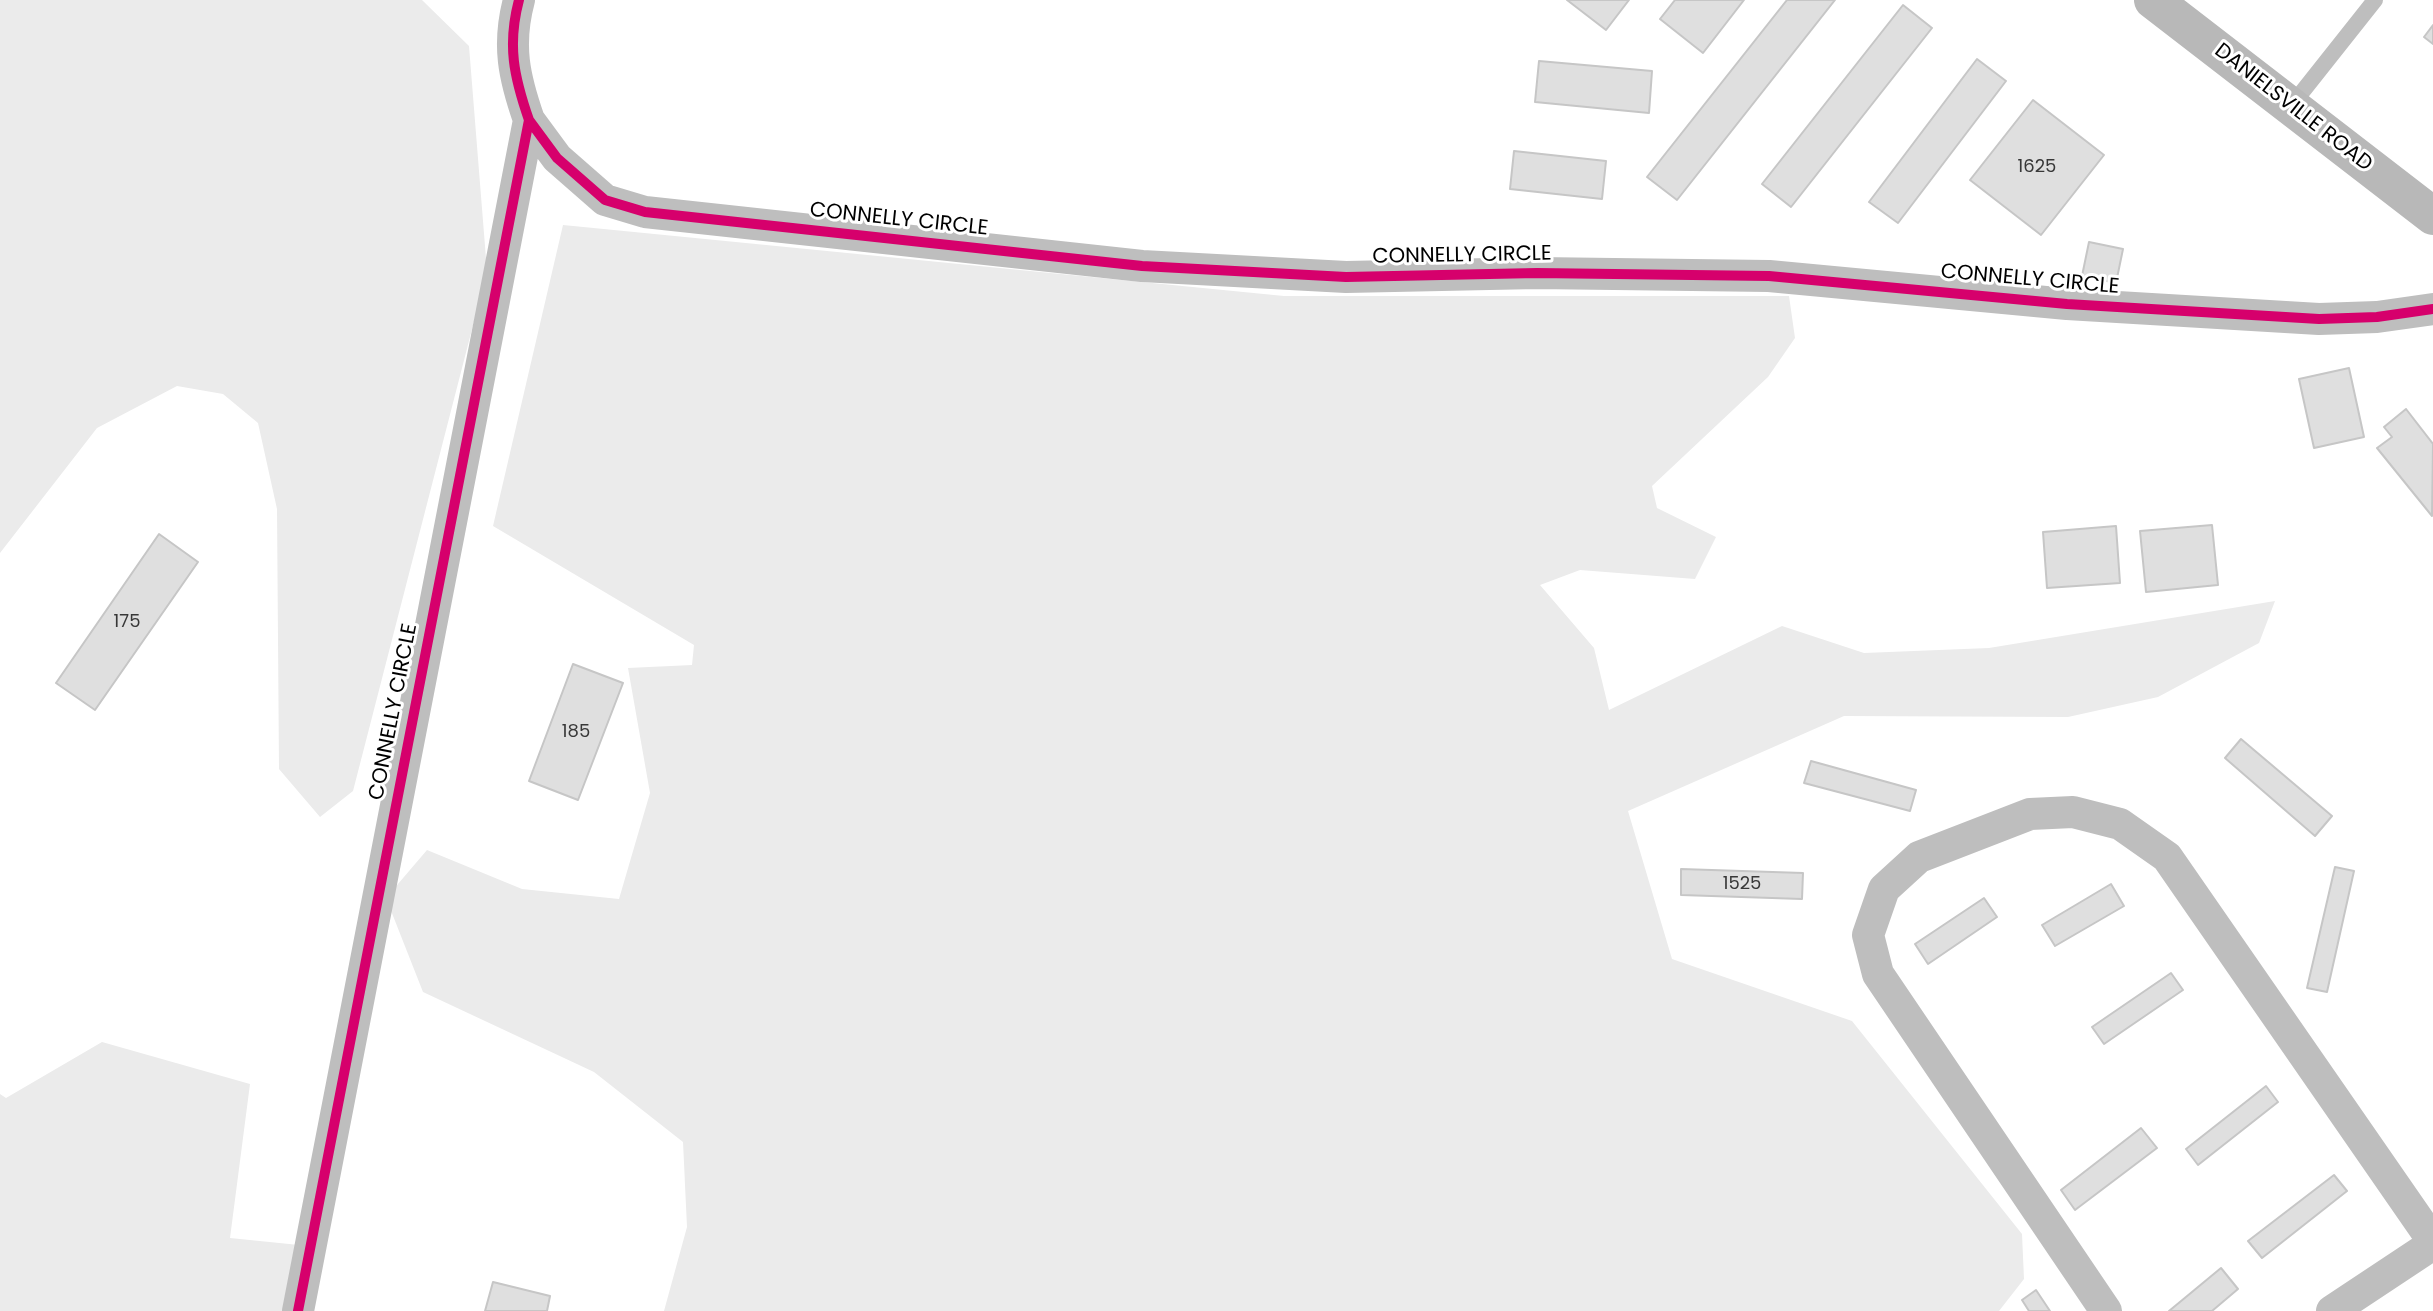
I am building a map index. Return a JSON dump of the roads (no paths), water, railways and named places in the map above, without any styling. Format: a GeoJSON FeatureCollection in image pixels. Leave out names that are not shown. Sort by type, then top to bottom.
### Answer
{"type":"FeatureCollection","features":[{"type":"Feature","properties":{"kind":"main road","name":"DANIELSVILLE ROAD"},"geometry":{"type":"LineString","coordinates":[[2153,0],[2433,216]]}},
{"type":"Feature","properties":{"kind":"street","name":"CONNELLY CIRCLE"},"geometry":{"type":"LineString","coordinates":[[519,0],[514,20],[514,78],[529,120],[556,158],[606,200],[645,212],[1142,266],[1346,277],[1537,272],[1769,276],[2067,304],[2319,319],[2377,317],[2433,309]]}},
{"type":"Feature","properties":{"kind":"street","name":"CONNELLY CIRCLE"},"geometry":{"type":"LineString","coordinates":[[298,1311],[529,120]]}},
{"type":"Feature","properties":{"kind":"street"},"geometry":{"type":"LineString","coordinates":[[2106,1311],[1878,974],[1868,934],[1884,889],[1919,857],[2030,814],[2073,812],[2120,824],[2167,856],[2433,1242],[2332,1311]]}},
{"type":"Feature","properties":{"kind":"lane"},"geometry":{"type":"LineString","coordinates":[[2291,106],[2375,0]]}}]}
